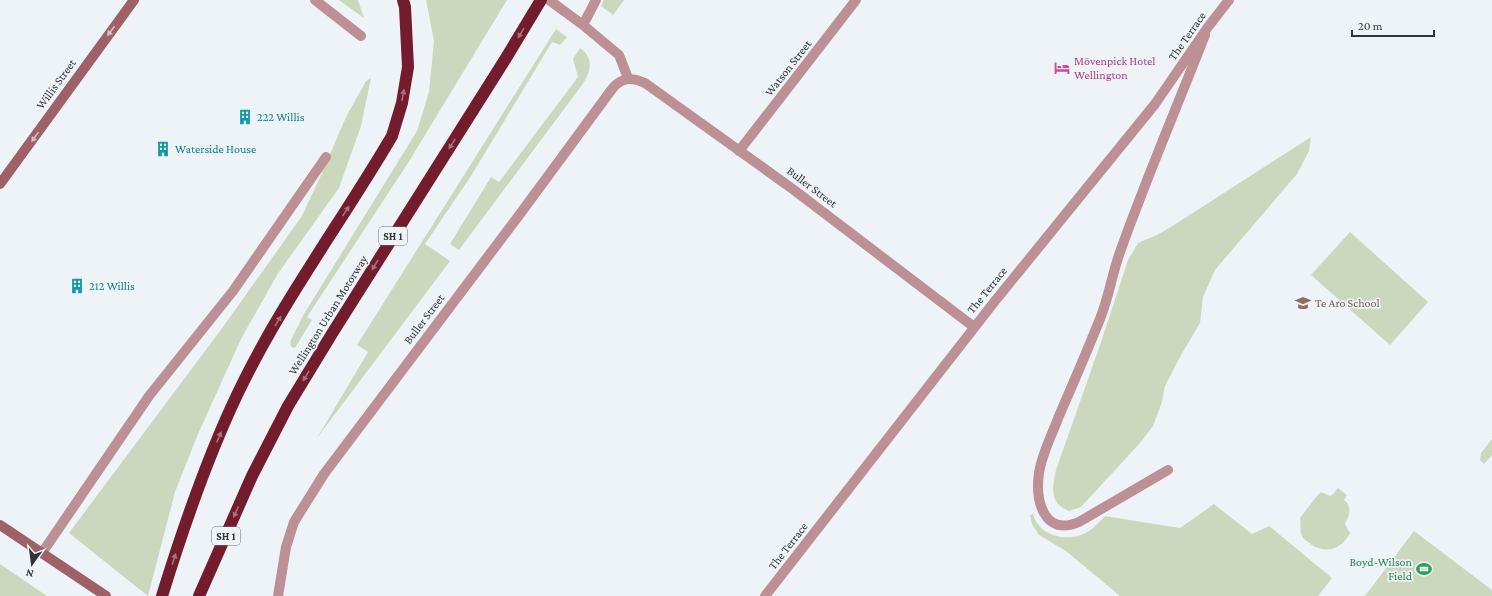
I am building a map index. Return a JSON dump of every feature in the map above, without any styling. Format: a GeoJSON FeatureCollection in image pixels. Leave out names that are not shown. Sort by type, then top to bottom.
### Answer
{"type":"FeatureCollection","features":[{"type":"Feature","properties":{"kind":"highway"},"geometry":{"type":"LineString","coordinates":[[162,596],[186,519],[237,395],[269,334],[392,136],[402,103],[408,67],[405,7],[403,0]]}},
{"type":"Feature","properties":{"kind":"highway","name":"Wellington Urban Motorway"},"geometry":{"type":"LineString","coordinates":[[199,596],[252,476],[288,406],[541,0]]}},
{"type":"Feature","properties":{"kind":"main road","name":"Willis Street"},"geometry":{"type":"LineString","coordinates":[[0,184],[134,0]]}},
{"type":"Feature","properties":{"kind":"main road"},"geometry":{"type":"LineString","coordinates":[[0,525],[106,596]]}},
{"type":"Feature","properties":{"kind":"street"},"geometry":{"type":"LineString","coordinates":[[315,0],[361,36]]}},
{"type":"Feature","properties":{"kind":"street"},"geometry":{"type":"LineString","coordinates":[[549,0],[583,24],[619,55],[628,78]]}},
{"type":"Feature","properties":{"kind":"street"},"geometry":{"type":"LineString","coordinates":[[583,24],[596,0]]}},
{"type":"Feature","properties":{"kind":"street","name":"Watson Street"},"geometry":{"type":"LineString","coordinates":[[739,151],[856,0]]}},
{"type":"Feature","properties":{"kind":"street","name":"The Terrace"},"geometry":{"type":"LineString","coordinates":[[766,596],[974,327],[1155,104],[1208,27],[1229,0]]}},
{"type":"Feature","properties":{"kind":"street"},"geometry":{"type":"LineString","coordinates":[[1168,470],[1079,522],[1069,526],[1060,526],[1050,521],[1043,512],[1038,498],[1039,474],[1046,449],[1101,317],[1120,252],[1208,27]]}},
{"type":"Feature","properties":{"kind":"street","name":"Buller Street"},"geometry":{"type":"LineString","coordinates":[[278,596],[286,547],[294,522],[324,474],[616,84],[628,78],[637,79],[645,83],[794,190],[974,327]]}},
{"type":"Feature","properties":{"kind":"street"},"geometry":{"type":"LineString","coordinates":[[42,553],[149,396],[233,291],[326,157]]}},
{"type":"Feature","properties":{"kind":"green space"},"geometry":{"type":"Polygon","coordinates":[[[339,0],[358,0],[364,18],[339,0]]]}},
{"type":"Feature","properties":{"kind":"green space"},"geometry":{"type":"Polygon","coordinates":[[[426,0],[507,0],[408,163],[307,317],[312,320],[295,348],[291,347],[290,342],[304,314],[417,131],[429,92],[434,41],[426,0]]]}},
{"type":"Feature","properties":{"kind":"green space"},"geometry":{"type":"Polygon","coordinates":[[[604,0],[624,0],[613,15],[601,6],[604,0]]]}},
{"type":"Feature","properties":{"kind":"green space"},"geometry":{"type":"Polygon","coordinates":[[[556,29],[567,37],[560,45],[552,42],[471,176],[425,244],[450,261],[317,438],[368,352],[357,345],[556,29]]]}},
{"type":"Feature","properties":{"kind":"green space"},"geometry":{"type":"Polygon","coordinates":[[[580,48],[586,54],[590,68],[580,88],[459,250],[450,244],[491,177],[499,182],[578,77],[573,59],[580,48]]]}},
{"type":"Feature","properties":{"kind":"green space"},"geometry":{"type":"Polygon","coordinates":[[[371,78],[361,126],[339,188],[277,275],[241,339],[198,434],[175,492],[148,596],[69,533],[220,331],[302,216],[346,117],[366,81],[371,78]]]}},
{"type":"Feature","properties":{"kind":"green space"},"geometry":{"type":"Polygon","coordinates":[[[1311,137],[1309,151],[1297,174],[1215,270],[1203,297],[1200,323],[1165,386],[1162,402],[1153,426],[1140,443],[1081,507],[1069,511],[1063,508],[1055,499],[1053,489],[1056,470],[1128,260],[1138,243],[1157,235],[1174,225],[1311,137]]]}},
{"type":"Feature","properties":{"kind":"green space"},"geometry":{"type":"Polygon","coordinates":[[[1350,232],[1428,302],[1390,345],[1311,275],[1350,232]]]}},
{"type":"Feature","properties":{"kind":"green space"},"geometry":{"type":"Polygon","coordinates":[[[1492,439],[1492,455],[1484,464],[1480,460],[1481,453],[1492,439]]]}},
{"type":"Feature","properties":{"kind":"green space"},"geometry":{"type":"Polygon","coordinates":[[[1338,488],[1347,495],[1344,500],[1349,506],[1349,512],[1345,524],[1350,533],[1343,543],[1334,548],[1318,548],[1302,537],[1300,518],[1321,492],[1330,496],[1338,488]]]}},
{"type":"Feature","properties":{"kind":"green space"},"geometry":{"type":"Polygon","coordinates":[[[1214,504],[1252,534],[1269,526],[1332,578],[1318,596],[1120,596],[1066,551],[1039,535],[1032,524],[1030,515],[1033,514],[1036,522],[1049,533],[1056,536],[1074,537],[1089,531],[1105,516],[1180,528],[1214,504]]]}},
{"type":"Feature","properties":{"kind":"green space","name":"Boyd-Wilson Field"},"geometry":{"type":"Polygon","coordinates":[[[1414,531],[1492,590],[1492,596],[1365,596],[1414,531]]]}},
{"type":"Feature","properties":{"kind":"green space"},"geometry":{"type":"Polygon","coordinates":[[[0,564],[47,596],[0,596],[0,564]]]}},
{"type":"Feature","properties":{"kind":"place","name":"Mövenpick Hotel Wellington"},"geometry":{"type":"Point","coordinates":[1062,68]}},
{"type":"Feature","properties":{"kind":"place","name":"222 Willis"},"geometry":{"type":"Point","coordinates":[245,117]}},
{"type":"Feature","properties":{"kind":"place","name":"Waterside House"},"geometry":{"type":"Point","coordinates":[163,149]}},
{"type":"Feature","properties":{"kind":"place","name":"212 Willis"},"geometry":{"type":"Point","coordinates":[77,286]}},
{"type":"Feature","properties":{"kind":"place","name":"Te Aro School"},"geometry":{"type":"Point","coordinates":[1303,303]}},
{"type":"Feature","properties":{"kind":"place","name":"Boyd-Wilson Field"},"geometry":{"type":"Point","coordinates":[1424,569]}}]}
